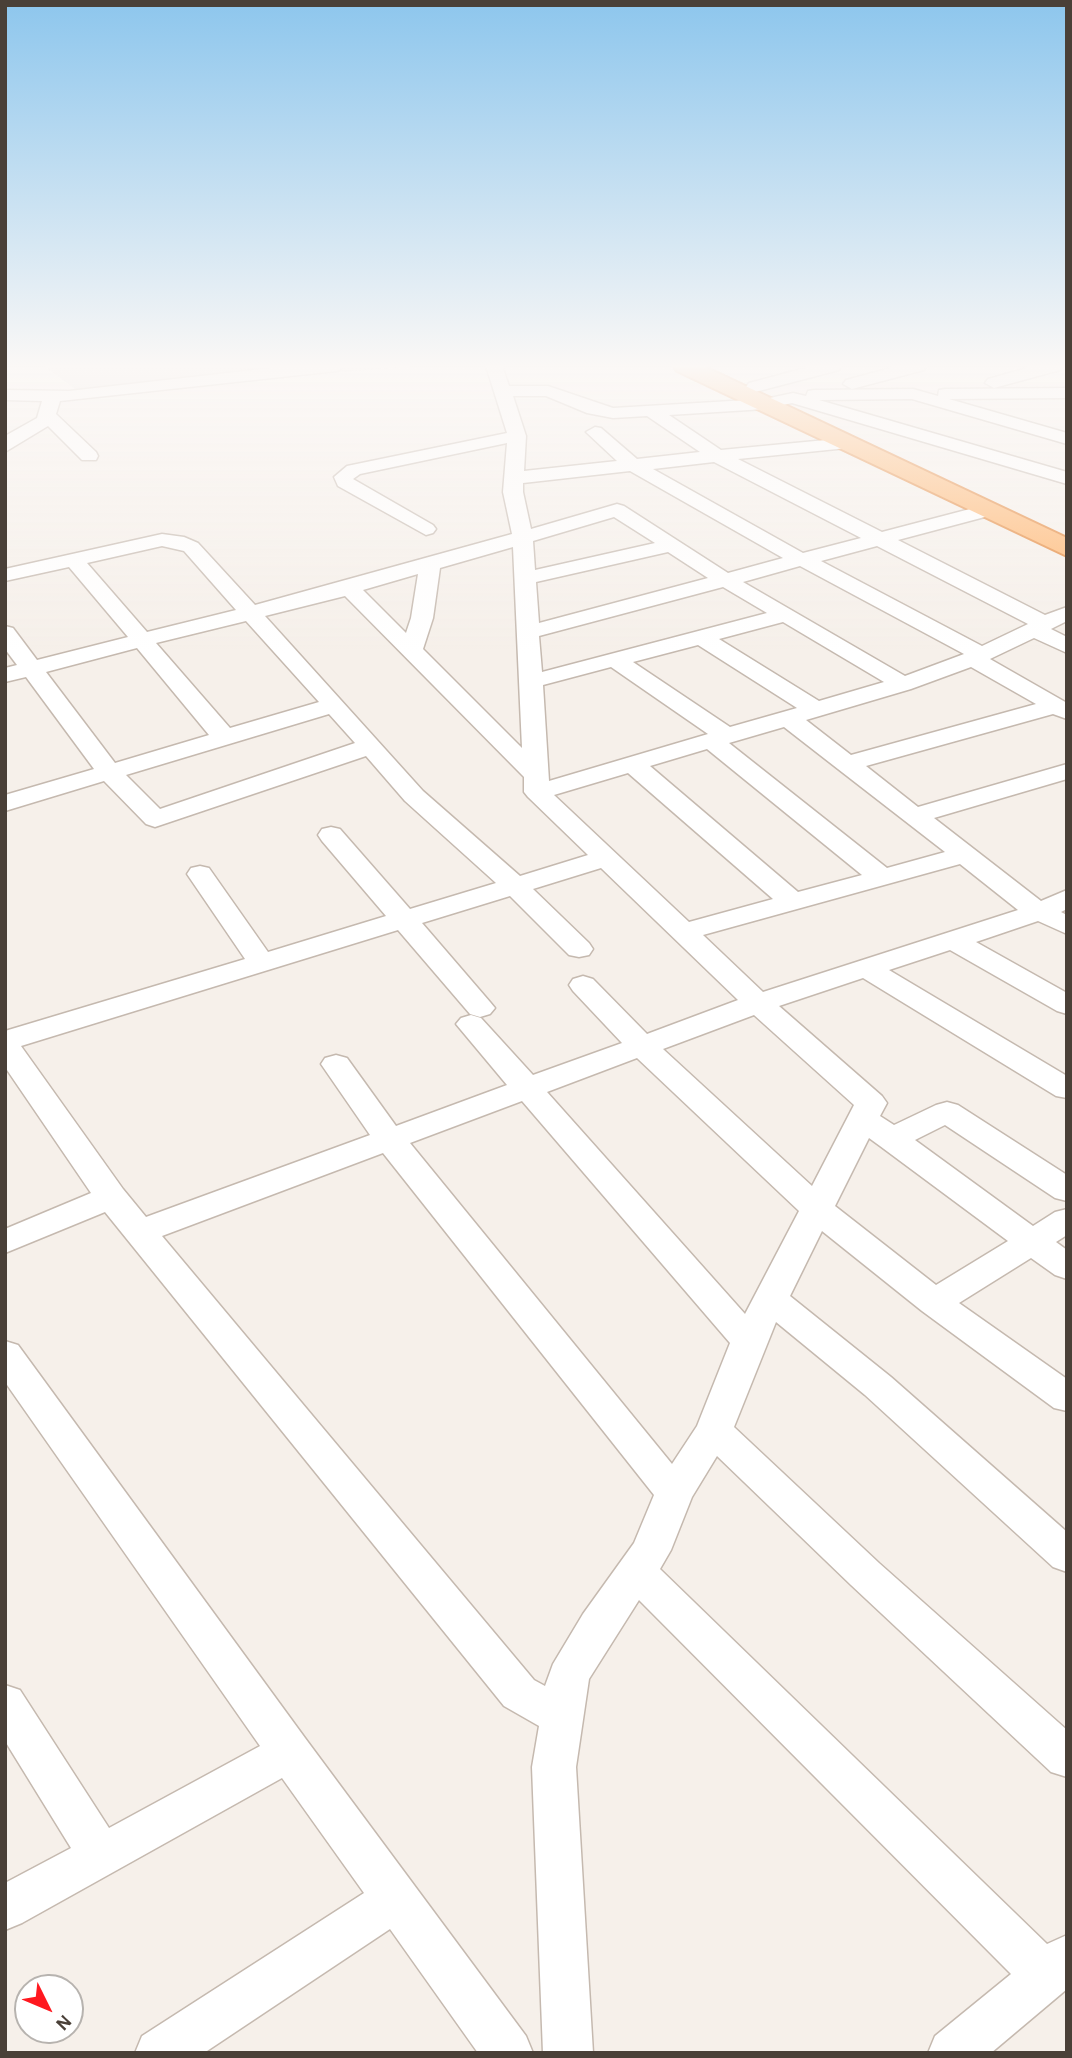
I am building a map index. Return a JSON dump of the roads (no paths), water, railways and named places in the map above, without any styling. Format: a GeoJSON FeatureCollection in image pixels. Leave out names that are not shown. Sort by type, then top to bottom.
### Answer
{"type":"FeatureCollection","features":[{"type":"Feature","properties":{"kind":"highway"},"geometry":{"type":"LineString","coordinates":[[887,462],[1067,548]]}},
{"type":"Feature","properties":{"kind":"highway"},"geometry":{"type":"LineString","coordinates":[[914,462],[1067,536]]}},
{"type":"Feature","properties":{"kind":"street"},"geometry":{"type":"LineString","coordinates":[[392,462],[354,470],[343,477],[345,482],[426,529]]}},
{"type":"Feature","properties":{"kind":"street"},"geometry":{"type":"LineString","coordinates":[[515,462],[513,492],[523,537],[537,784]]}},
{"type":"Feature","properties":{"kind":"street"},"geometry":{"type":"LineString","coordinates":[[630,462],[978,657],[1061,709]]}},
{"type":"Feature","properties":{"kind":"street"},"geometry":{"type":"LineString","coordinates":[[513,478],[661,462]]}},
{"type":"Feature","properties":{"kind":"street"},"geometry":{"type":"LineString","coordinates":[[729,462],[1039,626],[1067,646]]}},
{"type":"Feature","properties":{"kind":"street"},"geometry":{"type":"LineString","coordinates":[[1012,462],[1067,478]]}},
{"type":"Feature","properties":{"kind":"street"},"geometry":{"type":"LineString","coordinates":[[558,473],[724,579],[903,684]]}},
{"type":"Feature","properties":{"kind":"street"},"geometry":{"type":"LineString","coordinates":[[5,675],[349,588],[501,546],[617,510]]}},
{"type":"Feature","properties":{"kind":"street"},"geometry":{"type":"LineString","coordinates":[[529,632],[989,510]]}},
{"type":"Feature","properties":{"kind":"street"},"geometry":{"type":"LineString","coordinates":[[5,575],[162,540],[184,543],[191,547],[414,796],[579,949]]}},
{"type":"Feature","properties":{"kind":"street"},"geometry":{"type":"LineString","coordinates":[[526,578],[673,545]]}},
{"type":"Feature","properties":{"kind":"street"},"geometry":{"type":"LineString","coordinates":[[73,559],[225,738]]}},
{"type":"Feature","properties":{"kind":"street"},"geometry":{"type":"LineString","coordinates":[[411,650],[422,618],[430,566]]}},
{"type":"Feature","properties":{"kind":"street"},"geometry":{"type":"LineString","coordinates":[[349,588],[411,650],[606,858],[758,1003],[871,1103],[749,1342],[714,1430],[674,1493],[651,1550],[598,1626],[568,1676],[554,1768],[568,2053]]}},
{"type":"Feature","properties":{"kind":"street"},"geometry":{"type":"LineString","coordinates":[[537,784],[634,765],[903,684],[978,657],[1067,612]]}},
{"type":"Feature","properties":{"kind":"street"},"geometry":{"type":"LineString","coordinates":[[532,681],[786,615]]}},
{"type":"Feature","properties":{"kind":"street"},"geometry":{"type":"LineString","coordinates":[[5,633],[109,772],[155,818],[371,746]]}},
{"type":"Feature","properties":{"kind":"street"},"geometry":{"type":"LineString","coordinates":[[701,637],[815,709]]}},
{"type":"Feature","properties":{"kind":"street"},"geometry":{"type":"LineString","coordinates":[[615,660],[720,738],[883,878]]}},
{"type":"Feature","properties":{"kind":"street"},"geometry":{"type":"LineString","coordinates":[[8,799],[334,705]]}},
{"type":"Feature","properties":{"kind":"street"},"geometry":{"type":"LineString","coordinates":[[847,764],[1061,709]]}},
{"type":"Feature","properties":{"kind":"street"},"geometry":{"type":"LineString","coordinates":[[787,717],[965,855],[1054,905],[1067,926]]}},
{"type":"Feature","properties":{"kind":"street"},"geometry":{"type":"LineString","coordinates":[[634,765],[793,902]]}},
{"type":"Feature","properties":{"kind":"street"},"geometry":{"type":"LineString","coordinates":[[914,816],[1067,771]]}},
{"type":"Feature","properties":{"kind":"street"},"geometry":{"type":"LineString","coordinates":[[331,835],[403,919],[526,1090],[749,1342]]}},
{"type":"Feature","properties":{"kind":"street"},"geometry":{"type":"LineString","coordinates":[[683,932],[965,855]]}},
{"type":"Feature","properties":{"kind":"street"},"geometry":{"type":"LineString","coordinates":[[562,1717],[519,1693],[111,1198],[5,1043],[606,858]]}},
{"type":"Feature","properties":{"kind":"street"},"geometry":{"type":"LineString","coordinates":[[200,874],[262,963]]}},
{"type":"Feature","properties":{"kind":"street"},"geometry":{"type":"LineString","coordinates":[[139,1232],[758,1003],[1054,905]]}},
{"type":"Feature","properties":{"kind":"street"},"geometry":{"type":"LineString","coordinates":[[952,940],[1067,1005]]}},
{"type":"Feature","properties":{"kind":"street"},"geometry":{"type":"LineString","coordinates":[[866,968],[1067,1089]]}},
{"type":"Feature","properties":{"kind":"street"},"geometry":{"type":"LineString","coordinates":[[583,985],[642,1046],[815,1209],[934,1302],[1067,1398]]}},
{"type":"Feature","properties":{"kind":"street"},"geometry":{"type":"LineString","coordinates":[[336,1064],[390,1140],[674,1493]]}},
{"type":"Feature","properties":{"kind":"street"},"geometry":{"type":"LineString","coordinates":[[891,1139],[947,1112],[1067,1190]]}},
{"type":"Feature","properties":{"kind":"street"},"geometry":{"type":"LineString","coordinates":[[863,1118],[1067,1267]]}},
{"type":"Feature","properties":{"kind":"street"},"geometry":{"type":"LineString","coordinates":[[5,1242],[111,1198]]}},
{"type":"Feature","properties":{"kind":"street"},"geometry":{"type":"LineString","coordinates":[[934,1302],[1067,1220]]}},
{"type":"Feature","properties":{"kind":"street"},"geometry":{"type":"LineString","coordinates":[[772,1300],[878,1386],[1067,1556]]}},
{"type":"Feature","properties":{"kind":"street"},"geometry":{"type":"LineString","coordinates":[[8,1363],[508,2053]]}},
{"type":"Feature","properties":{"kind":"street"},"geometry":{"type":"LineString","coordinates":[[714,1430],[865,1574],[1067,1758]]}},
{"type":"Feature","properties":{"kind":"street"},"geometry":{"type":"LineString","coordinates":[[636,1571],[1056,1967],[953,2053]]}},
{"type":"Feature","properties":{"kind":"street"},"geometry":{"type":"LineString","coordinates":[[5,1703],[101,1856]]}},
{"type":"Feature","properties":{"kind":"street"},"geometry":{"type":"LineString","coordinates":[[5,1908],[289,1752]]}},
{"type":"Feature","properties":{"kind":"street"},"geometry":{"type":"LineString","coordinates":[[160,2053],[396,1899]]}}]}
